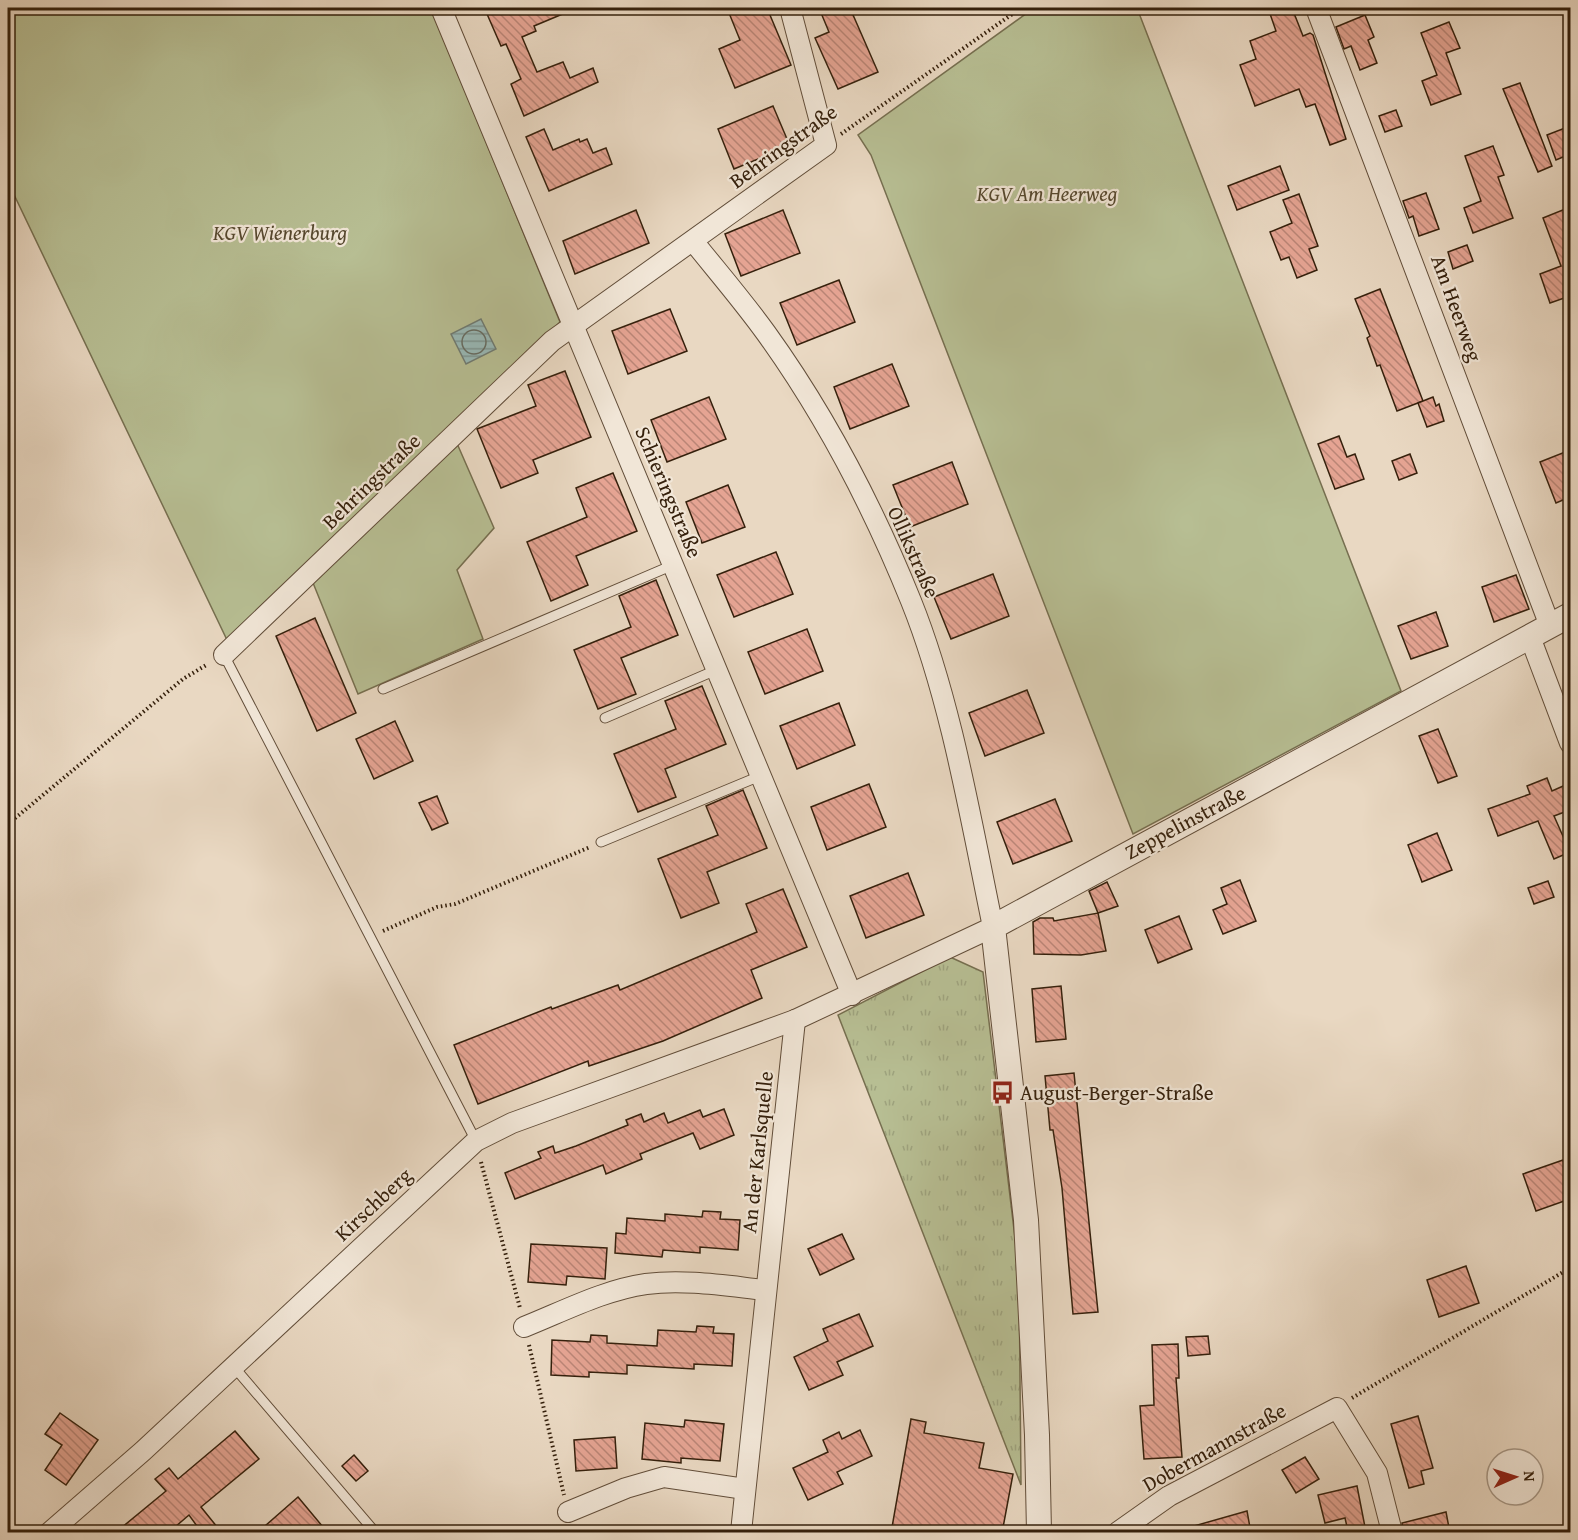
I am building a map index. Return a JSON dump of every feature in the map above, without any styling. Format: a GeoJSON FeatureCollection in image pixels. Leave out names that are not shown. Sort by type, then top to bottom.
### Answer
{"type":"FeatureCollection","features":[{"type":"Feature","properties":{"kind":"street","name":"Schieringstraße"},"geometry":{"type":"LineString","coordinates":[[441,8],[852,995]]}},
{"type":"Feature","properties":{"kind":"street"},"geometry":{"type":"LineString","coordinates":[[790,8],[826,145]]}},
{"type":"Feature","properties":{"kind":"street","name":"Am Heerweg"},"geometry":{"type":"LineString","coordinates":[[1316,8],[1402,228],[1550,626],[1570,743]]}},
{"type":"Feature","properties":{"kind":"street","name":"Behringstraße"},"geometry":{"type":"LineString","coordinates":[[224,655],[552,341],[826,145]]}},
{"type":"Feature","properties":{"kind":"street","name":"Ollikstraße"},"geometry":{"type":"LineString","coordinates":[[693,241],[766,333],[827,426],[911,602],[935,674],[963,786],[993,927]]}},
{"type":"Feature","properties":{"kind":"street","name":"Zeppelinstraße"},"geometry":{"type":"LineString","coordinates":[[795,1020],[993,927],[1550,626]]}},
{"type":"Feature","properties":{"kind":"street"},"geometry":{"type":"LineString","coordinates":[[993,927],[1026,1220],[1037,1435],[1039,1533]]}},
{"type":"Feature","properties":{"kind":"street","name":"Kirschberg"},"geometry":{"type":"LineString","coordinates":[[50,1533],[476,1141],[512,1122],[795,1020]]}},
{"type":"Feature","properties":{"kind":"street","name":"An der Karlsquelle"},"geometry":{"type":"LineString","coordinates":[[741,1533],[795,1020]]}},
{"type":"Feature","properties":{"kind":"street"},"geometry":{"type":"LineString","coordinates":[[524,1326],[607,1294],[647,1284],[694,1284],[766,1290]]}},
{"type":"Feature","properties":{"kind":"street"},"geometry":{"type":"LineString","coordinates":[[1337,1408],[1377,1473],[1392,1533]]}},
{"type":"Feature","properties":{"kind":"street","name":"Dobermannstraße"},"geometry":{"type":"LineString","coordinates":[[1118,1533],[1169,1496],[1337,1408]]}},
{"type":"Feature","properties":{"kind":"street"},"geometry":{"type":"LineString","coordinates":[[568,1512],[626,1488],[664,1477],[745,1489]]}},
{"type":"Feature","properties":{"kind":"lane"},"geometry":{"type":"LineString","coordinates":[[383,689],[673,565]]}},
{"type":"Feature","properties":{"kind":"lane"},"geometry":{"type":"LineString","coordinates":[[224,655],[476,1141]]}},
{"type":"Feature","properties":{"kind":"lane"},"geometry":{"type":"LineString","coordinates":[[605,718],[716,670]]}},
{"type":"Feature","properties":{"kind":"lane"},"geometry":{"type":"LineString","coordinates":[[601,842],[760,776]]}},
{"type":"Feature","properties":{"kind":"lane"},"geometry":{"type":"LineString","coordinates":[[234,1366],[375,1533]]}},
{"type":"Feature","properties":{"kind":"path","name":"Behringstraße"},"geometry":{"type":"LineString","coordinates":[[826,145],[1020,8]]}},
{"type":"Feature","properties":{"kind":"path"},"geometry":{"type":"LineString","coordinates":[[8,824],[183,680],[224,655]]}},
{"type":"Feature","properties":{"kind":"path"},"geometry":{"type":"LineString","coordinates":[[371,936],[437,907],[455,904],[601,842]]}},
{"type":"Feature","properties":{"kind":"path"},"geometry":{"type":"LineString","coordinates":[[1337,1408],[1570,1268]]}},
{"type":"Feature","properties":{"kind":"green space","name":"KGV Wienerburg"},"geometry":{"type":"Polygon","coordinates":[[[8,8],[431,8],[560,322],[452,432],[494,528],[457,570],[483,639],[358,694],[307,568],[228,642],[8,182],[8,8]]]}},
{"type":"Feature","properties":{"kind":"green space","name":"KGV Am Heerweg"},"geometry":{"type":"Polygon","coordinates":[[[1034,8],[1137,8],[1401,691],[1133,834],[871,155],[858,135],[1034,8]]]}},
{"type":"Feature","properties":{"kind":"green space"},"geometry":{"type":"Polygon","coordinates":[[[950,957],[983,972],[1019,1271],[1021,1485],[838,1015],[950,957]]]}},
{"type":"Feature","properties":{"kind":"water"},"geometry":{"type":"Polygon","coordinates":[[[481,319],[496,349],[466,364],[451,334],[481,319]]]}},
{"type":"Feature","properties":{"kind":"building"},"geometry":{"type":"Polygon","coordinates":[[[503,8],[577,8],[534,26],[536,31],[522,37],[537,72],[563,62],[570,78],[593,68],[598,82],[524,116],[511,84],[521,79],[506,44],[501,46],[487,14],[503,8]]]}},
{"type":"Feature","properties":{"kind":"building"},"geometry":{"type":"Polygon","coordinates":[[[727,8],[767,8],[791,65],[735,88],[719,49],[740,40],[727,8]]]}},
{"type":"Feature","properties":{"kind":"building"},"geometry":{"type":"Polygon","coordinates":[[[819,8],[850,8],[878,72],[838,89],[815,38],[829,32],[819,8]]]}},
{"type":"Feature","properties":{"kind":"building"},"geometry":{"type":"Polygon","coordinates":[[[1268,8],[1292,8],[1303,36],[1310,33],[1313,35],[1346,139],[1330,145],[1315,104],[1306,107],[1299,89],[1255,106],[1240,65],[1256,59],[1250,41],[1276,31],[1268,8]]]}},
{"type":"Feature","properties":{"kind":"building"},"geometry":{"type":"Polygon","coordinates":[[[1365,15],[1374,37],[1368,40],[1377,63],[1360,70],[1351,46],[1344,49],[1336,27],[1365,15]]]}},
{"type":"Feature","properties":{"kind":"building"},"geometry":{"type":"Polygon","coordinates":[[[1449,22],[1460,48],[1446,53],[1461,94],[1431,105],[1422,81],[1437,75],[1421,33],[1449,22]]]}},
{"type":"Feature","properties":{"kind":"building"},"geometry":{"type":"Polygon","coordinates":[[[1520,83],[1552,166],[1538,172],[1503,89],[1520,83]]]}},
{"type":"Feature","properties":{"kind":"building"},"geometry":{"type":"Polygon","coordinates":[[[773,106],[790,146],[734,169],[718,129],[773,106]]]}},
{"type":"Feature","properties":{"kind":"building"},"geometry":{"type":"Polygon","coordinates":[[[1396,110],[1402,126],[1385,132],[1379,116],[1396,110]]]}},
{"type":"Feature","properties":{"kind":"building"},"geometry":{"type":"Polygon","coordinates":[[[1570,126],[1570,154],[1556,160],[1547,135],[1570,126]]]}},
{"type":"Feature","properties":{"kind":"building"},"geometry":{"type":"Polygon","coordinates":[[[544,129],[553,150],[579,139],[580,142],[587,139],[593,153],[606,148],[612,164],[549,191],[526,137],[544,129]]]}},
{"type":"Feature","properties":{"kind":"building"},"geometry":{"type":"Polygon","coordinates":[[[1493,146],[1504,175],[1498,177],[1513,218],[1473,233],[1464,208],[1481,201],[1465,156],[1493,146]]]}},
{"type":"Feature","properties":{"kind":"building"},"geometry":{"type":"Polygon","coordinates":[[[1280,166],[1289,190],[1237,210],[1228,186],[1280,166]]]}},
{"type":"Feature","properties":{"kind":"building"},"geometry":{"type":"Polygon","coordinates":[[[1426,193],[1439,229],[1419,236],[1413,216],[1409,218],[1403,201],[1426,193]]]}},
{"type":"Feature","properties":{"kind":"building"},"geometry":{"type":"Polygon","coordinates":[[[1299,194],[1318,246],[1309,249],[1317,270],[1297,278],[1289,257],[1281,260],[1270,232],[1292,223],[1283,200],[1299,194]]]}},
{"type":"Feature","properties":{"kind":"building"},"geometry":{"type":"Polygon","coordinates":[[[1570,207],[1570,296],[1550,303],[1540,274],[1561,266],[1543,218],[1570,207]]]}},
{"type":"Feature","properties":{"kind":"building"},"geometry":{"type":"Polygon","coordinates":[[[636,210],[649,243],[575,274],[563,241],[636,210]]]}},
{"type":"Feature","properties":{"kind":"building"},"geometry":{"type":"Polygon","coordinates":[[[783,210],[800,253],[741,276],[725,234],[783,210]]]}},
{"type":"Feature","properties":{"kind":"building"},"geometry":{"type":"Polygon","coordinates":[[[1467,245],[1473,261],[1453,269],[1448,252],[1467,245]]]}},
{"type":"Feature","properties":{"kind":"building"},"geometry":{"type":"Polygon","coordinates":[[[839,280],[855,322],[797,345],[780,303],[839,280]]]}},
{"type":"Feature","properties":{"kind":"building"},"geometry":{"type":"Polygon","coordinates":[[[1380,289],[1423,401],[1397,411],[1380,365],[1377,366],[1367,338],[1370,336],[1355,299],[1380,289]]]}},
{"type":"Feature","properties":{"kind":"building"},"geometry":{"type":"Polygon","coordinates":[[[670,309],[687,351],[628,374],[612,331],[670,309]]]}},
{"type":"Feature","properties":{"kind":"building"},"geometry":{"type":"Polygon","coordinates":[[[892,364],[909,406],[850,429],[834,387],[892,364]]]}},
{"type":"Feature","properties":{"kind":"building"},"geometry":{"type":"Polygon","coordinates":[[[565,371],[591,437],[533,460],[538,473],[501,488],[477,429],[536,406],[528,385],[565,371]]]}},
{"type":"Feature","properties":{"kind":"building"},"geometry":{"type":"Polygon","coordinates":[[[709,397],[726,439],[667,462],[651,420],[709,397]]]}},
{"type":"Feature","properties":{"kind":"building"},"geometry":{"type":"Polygon","coordinates":[[[1433,397],[1436,406],[1439,404],[1444,421],[1427,427],[1418,403],[1433,397]]]}},
{"type":"Feature","properties":{"kind":"building"},"geometry":{"type":"Polygon","coordinates":[[[1339,436],[1347,457],[1355,454],[1364,479],[1335,489],[1318,444],[1339,436]]]}},
{"type":"Feature","properties":{"kind":"building"},"geometry":{"type":"Polygon","coordinates":[[[1570,450],[1570,497],[1556,503],[1540,462],[1570,450]]]}},
{"type":"Feature","properties":{"kind":"building"},"geometry":{"type":"Polygon","coordinates":[[[1410,454],[1417,473],[1399,480],[1392,461],[1410,454]]]}},
{"type":"Feature","properties":{"kind":"building"},"geometry":{"type":"Polygon","coordinates":[[[952,462],[968,504],[910,527],[893,485],[952,462]]]}},
{"type":"Feature","properties":{"kind":"building"},"geometry":{"type":"Polygon","coordinates":[[[613,473],[637,531],[576,556],[588,585],[551,601],[527,542],[587,517],[576,488],[613,473]]]}},
{"type":"Feature","properties":{"kind":"building"},"geometry":{"type":"Polygon","coordinates":[[[728,485],[745,527],[702,543],[686,502],[728,485]]]}},
{"type":"Feature","properties":{"kind":"building"},"geometry":{"type":"Polygon","coordinates":[[[776,552],[793,594],[734,617],[717,575],[776,552]]]}},
{"type":"Feature","properties":{"kind":"building"},"geometry":{"type":"Polygon","coordinates":[[[993,574],[1009,616],[951,639],[934,597],[993,574]]]}},
{"type":"Feature","properties":{"kind":"building"},"geometry":{"type":"Polygon","coordinates":[[[1516,575],[1529,609],[1494,622],[1482,587],[1516,575]]]}},
{"type":"Feature","properties":{"kind":"building"},"geometry":{"type":"Polygon","coordinates":[[[656,580],[678,635],[621,658],[636,694],[598,709],[574,650],[631,627],[619,596],[656,580]]]}},
{"type":"Feature","properties":{"kind":"building"},"geometry":{"type":"Polygon","coordinates":[[[1436,612],[1448,646],[1411,659],[1398,626],[1436,612]]]}},
{"type":"Feature","properties":{"kind":"building"},"geometry":{"type":"Polygon","coordinates":[[[315,618],[356,713],[317,731],[276,636],[315,618]]]}},
{"type":"Feature","properties":{"kind":"building"},"geometry":{"type":"Polygon","coordinates":[[[807,629],[823,671],[765,694],[748,652],[807,629]]]}},
{"type":"Feature","properties":{"kind":"building"},"geometry":{"type":"Polygon","coordinates":[[[702,686],[726,744],[665,769],[676,797],[638,812],[614,754],[676,729],[665,701],[702,686]]]}},
{"type":"Feature","properties":{"kind":"building"},"geometry":{"type":"Polygon","coordinates":[[[1027,690],[1044,733],[985,756],[969,713],[1027,690]]]}},
{"type":"Feature","properties":{"kind":"building"},"geometry":{"type":"Polygon","coordinates":[[[839,703],[855,745],[797,769],[780,726],[839,703]]]}},
{"type":"Feature","properties":{"kind":"building"},"geometry":{"type":"Polygon","coordinates":[[[395,721],[413,761],[374,779],[356,739],[395,721]]]}},
{"type":"Feature","properties":{"kind":"building"},"geometry":{"type":"Polygon","coordinates":[[[1438,729],[1457,776],[1438,783],[1419,736],[1438,729]]]}},
{"type":"Feature","properties":{"kind":"building"},"geometry":{"type":"Polygon","coordinates":[[[1547,778],[1552,791],[1570,783],[1570,810],[1554,816],[1570,852],[1554,859],[1538,821],[1498,836],[1488,809],[1530,794],[1527,786],[1547,778]]]}},
{"type":"Feature","properties":{"kind":"building"},"geometry":{"type":"Polygon","coordinates":[[[869,784],[886,827],[827,850],[811,807],[869,784]]]}},
{"type":"Feature","properties":{"kind":"building"},"geometry":{"type":"Polygon","coordinates":[[[743,790],[767,848],[707,872],[719,903],[681,918],[658,859],[718,835],[706,806],[743,790]]]}},
{"type":"Feature","properties":{"kind":"building"},"geometry":{"type":"Polygon","coordinates":[[[437,796],[448,823],[432,830],[419,803],[437,796]]]}},
{"type":"Feature","properties":{"kind":"building"},"geometry":{"type":"Polygon","coordinates":[[[1055,799],[1072,841],[1013,864],[997,822],[1055,799]]]}},
{"type":"Feature","properties":{"kind":"building"},"geometry":{"type":"Polygon","coordinates":[[[1437,833],[1452,870],[1422,882],[1408,845],[1437,833]]]}},
{"type":"Feature","properties":{"kind":"building"},"geometry":{"type":"Polygon","coordinates":[[[908,873],[924,915],[866,938],[850,896],[908,873]]]}},
{"type":"Feature","properties":{"kind":"building"},"geometry":{"type":"Polygon","coordinates":[[[1240,880],[1256,921],[1223,934],[1213,910],[1227,904],[1221,888],[1240,880]]]}},
{"type":"Feature","properties":{"kind":"building"},"geometry":{"type":"Polygon","coordinates":[[[1548,881],[1554,897],[1534,904],[1528,888],[1548,881]]]}},
{"type":"Feature","properties":{"kind":"building"},"geometry":{"type":"Polygon","coordinates":[[[1107,882],[1118,906],[1098,913],[1089,891],[1107,882]]]}},
{"type":"Feature","properties":{"kind":"building"},"geometry":{"type":"Polygon","coordinates":[[[783,889],[807,947],[751,970],[762,998],[663,1041],[589,1066],[588,1061],[478,1104],[454,1045],[551,1007],[552,1009],[618,985],[620,990],[757,932],[746,904],[783,889]]]}},
{"type":"Feature","properties":{"kind":"building"},"geometry":{"type":"Polygon","coordinates":[[[1098,913],[1106,951],[1081,955],[1034,954],[1033,922],[1040,918],[1053,918],[1054,921],[1098,913]]]}},
{"type":"Feature","properties":{"kind":"building"},"geometry":{"type":"Polygon","coordinates":[[[1179,916],[1192,949],[1158,963],[1145,930],[1179,916]]]}},
{"type":"Feature","properties":{"kind":"building"},"geometry":{"type":"Polygon","coordinates":[[[1061,986],[1066,1039],[1036,1042],[1032,989],[1061,986]]]}},
{"type":"Feature","properties":{"kind":"building"},"geometry":{"type":"Polygon","coordinates":[[[1074,1073],[1098,1312],[1073,1314],[1062,1188],[1053,1130],[1050,1130],[1045,1076],[1074,1073]]]}},
{"type":"Feature","properties":{"kind":"building"},"geometry":{"type":"Polygon","coordinates":[[[724,1109],[734,1135],[700,1149],[693,1133],[640,1154],[642,1159],[606,1174],[603,1165],[515,1199],[505,1173],[541,1158],[538,1152],[553,1146],[555,1153],[576,1146],[628,1125],[626,1120],[641,1114],[644,1122],[664,1113],[668,1123],[700,1110],[703,1117],[724,1109]]]}},
{"type":"Feature","properties":{"kind":"building"},"geometry":{"type":"Polygon","coordinates":[[[1563,1160],[1570,1184],[1570,1199],[1536,1211],[1523,1174],[1563,1160]]]}},
{"type":"Feature","properties":{"kind":"building"},"geometry":{"type":"Polygon","coordinates":[[[703,1211],[721,1212],[720,1219],[740,1220],[738,1250],[700,1247],[700,1253],[663,1250],[662,1257],[615,1253],[616,1233],[626,1234],[627,1218],[665,1221],[665,1214],[702,1217],[703,1211]]]}},
{"type":"Feature","properties":{"kind":"building"},"geometry":{"type":"Polygon","coordinates":[[[842,1234],[854,1259],[820,1275],[808,1249],[842,1234]]]}},
{"type":"Feature","properties":{"kind":"building"},"geometry":{"type":"Polygon","coordinates":[[[531,1244],[607,1248],[605,1279],[567,1276],[566,1285],[528,1282],[531,1244]]]}},
{"type":"Feature","properties":{"kind":"building"},"geometry":{"type":"Polygon","coordinates":[[[1466,1266],[1479,1303],[1439,1317],[1427,1280],[1466,1266]]]}},
{"type":"Feature","properties":{"kind":"building"},"geometry":{"type":"Polygon","coordinates":[[[859,1314],[873,1346],[837,1362],[843,1375],[809,1390],[794,1357],[828,1341],[823,1329],[859,1314]]]}},
{"type":"Feature","properties":{"kind":"building"},"geometry":{"type":"Polygon","coordinates":[[[697,1326],[714,1327],[713,1333],[734,1334],[732,1366],[694,1364],[694,1369],[627,1365],[627,1374],[589,1372],[589,1377],[551,1375],[552,1340],[590,1342],[591,1335],[607,1336],[607,1343],[657,1346],[658,1330],[696,1332],[697,1326]]]}},
{"type":"Feature","properties":{"kind":"building"},"geometry":{"type":"Polygon","coordinates":[[[1208,1336],[1210,1354],[1188,1356],[1186,1337],[1208,1336]]]}},
{"type":"Feature","properties":{"kind":"building"},"geometry":{"type":"Polygon","coordinates":[[[1178,1344],[1179,1378],[1176,1378],[1182,1457],[1144,1459],[1140,1406],[1154,1405],[1152,1345],[1178,1344]]]}},
{"type":"Feature","properties":{"kind":"building"},"geometry":{"type":"Polygon","coordinates":[[[60,1413],[98,1440],[66,1485],[45,1470],[62,1445],[45,1434],[60,1413]]]}},
{"type":"Feature","properties":{"kind":"building"},"geometry":{"type":"Polygon","coordinates":[[[1418,1416],[1433,1468],[1421,1471],[1424,1484],[1409,1488],[1391,1424],[1418,1416]]]}},
{"type":"Feature","properties":{"kind":"building"},"geometry":{"type":"Polygon","coordinates":[[[911,1419],[926,1422],[924,1433],[984,1443],[979,1468],[1013,1474],[1002,1533],[891,1533],[911,1419]]]}},
{"type":"Feature","properties":{"kind":"building"},"geometry":{"type":"Polygon","coordinates":[[[685,1420],[724,1424],[720,1461],[681,1458],[681,1463],[642,1459],[645,1423],[684,1427],[685,1420]]]}},
{"type":"Feature","properties":{"kind":"building"},"geometry":{"type":"Polygon","coordinates":[[[860,1430],[872,1456],[837,1472],[843,1484],[808,1500],[793,1468],[828,1452],[823,1440],[839,1432],[842,1439],[860,1430]]]}},
{"type":"Feature","properties":{"kind":"building"},"geometry":{"type":"Polygon","coordinates":[[[235,1431],[259,1459],[201,1507],[222,1533],[202,1533],[189,1515],[168,1533],[115,1533],[166,1491],[155,1479],[169,1468],[178,1479],[235,1431]]]}},
{"type":"Feature","properties":{"kind":"building"},"geometry":{"type":"Polygon","coordinates":[[[615,1437],[617,1468],[576,1471],[574,1440],[615,1437]]]}},
{"type":"Feature","properties":{"kind":"building"},"geometry":{"type":"Polygon","coordinates":[[[354,1455],[368,1471],[356,1481],[342,1466],[354,1455]]]}},
{"type":"Feature","properties":{"kind":"building"},"geometry":{"type":"Polygon","coordinates":[[[1305,1457],[1319,1479],[1296,1493],[1282,1470],[1305,1457]]]}},
{"type":"Feature","properties":{"kind":"building"},"geometry":{"type":"Polygon","coordinates":[[[1357,1486],[1365,1527],[1348,1531],[1345,1518],[1325,1523],[1318,1495],[1357,1486]]]}},
{"type":"Feature","properties":{"kind":"building"},"geometry":{"type":"Polygon","coordinates":[[[298,1497],[328,1533],[257,1533],[298,1497]]]}},
{"type":"Feature","properties":{"kind":"building"},"geometry":{"type":"Polygon","coordinates":[[[1247,1511],[1251,1533],[1195,1533],[1194,1526],[1247,1511]]]}},
{"type":"Feature","properties":{"kind":"building"},"geometry":{"type":"Polygon","coordinates":[[[1446,1512],[1450,1533],[1404,1533],[1402,1523],[1446,1512]]]}},
{"type":"Feature","properties":{"kind":"place","name":"August-Berger-Straße"},"geometry":{"type":"Point","coordinates":[1002,1092]}}]}
